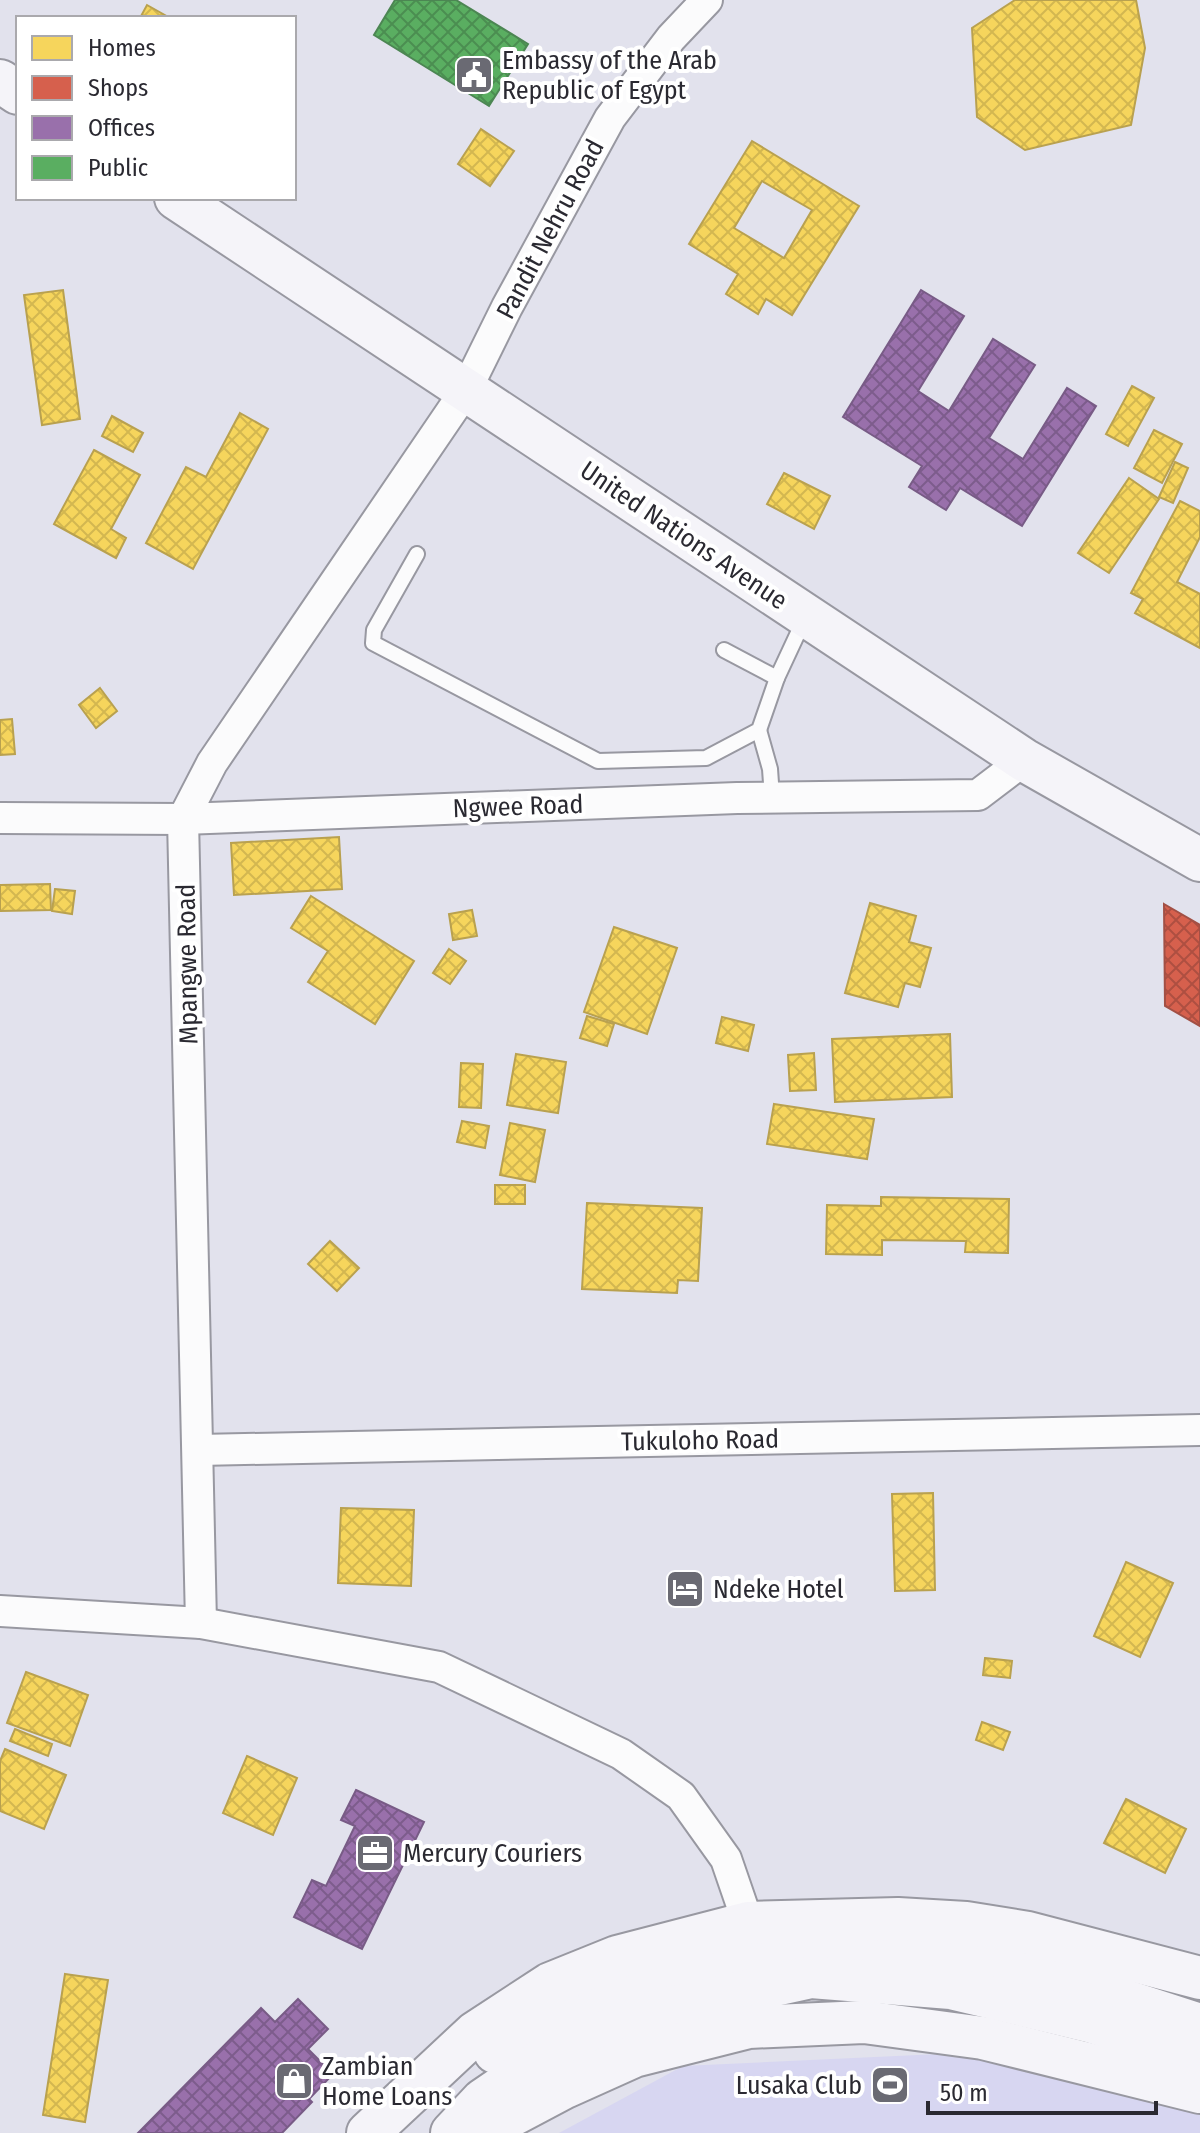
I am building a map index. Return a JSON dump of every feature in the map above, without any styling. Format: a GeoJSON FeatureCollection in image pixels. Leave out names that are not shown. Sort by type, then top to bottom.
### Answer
{"type":"FeatureCollection","features":[{"type":"Feature","properties":{"kind":"main road","name":"United Nations Avenue"},"geometry":{"type":"LineString","coordinates":[[179,200],[1024,760],[1200,860]]}},
{"type":"Feature","properties":{"kind":"main road"},"geometry":{"type":"LineString","coordinates":[[368,2133],[475,2033],[550,1984],[617,1957],[748,1923],[898,1919],[966,1923],[1028,1933],[1200,1978]]}},
{"type":"Feature","properties":{"kind":"main road"},"geometry":{"type":"LineString","coordinates":[[411,2093],[459,2073],[537,2026],[649,1982],[808,1947],[954,1958],[1095,1991],[1200,2025]]}},
{"type":"Feature","properties":{"kind":"main road"},"geometry":{"type":"LineString","coordinates":[[452,2133],[483,2100],[552,2053],[659,2010],[811,1977],[951,1988],[1089,2021],[1200,2056]]}},
{"type":"Feature","properties":{"kind":"main road"},"geometry":{"type":"LineString","coordinates":[[478,2133],[565,2087],[634,2056],[749,2027],[864,2022],[983,2038],[1200,2092]]}},
{"type":"Feature","properties":{"kind":"street","name":"Pandit Nehru Road"},"geometry":{"type":"LineString","coordinates":[[466,390],[507,307],[610,118],[671,38],[707,0]]}},
{"type":"Feature","properties":{"kind":"street","name":"Mpangwe Road"},"geometry":{"type":"LineString","coordinates":[[201,1623],[183,819],[212,763],[466,390]]}},
{"type":"Feature","properties":{"kind":"street","name":"Ngwee Road"},"geometry":{"type":"LineString","coordinates":[[0,818],[183,819],[772,797],[978,795],[1024,760]]}},
{"type":"Feature","properties":{"kind":"street","name":"Tukuloho Road"},"geometry":{"type":"LineString","coordinates":[[199,1450],[1200,1430]]}},
{"type":"Feature","properties":{"kind":"street"},"geometry":{"type":"LineString","coordinates":[[0,1611],[201,1623],[439,1667],[621,1754],[681,1796],[726,1859],[748,1923]]}},
{"type":"Feature","properties":{"kind":"lane"},"geometry":{"type":"LineString","coordinates":[[417,554],[374,630],[373,643],[598,761],[706,758],[759,730]]}},
{"type":"Feature","properties":{"kind":"lane"},"geometry":{"type":"LineString","coordinates":[[772,797],[770,769],[759,730],[777,678],[806,616]]}},
{"type":"Feature","properties":{"kind":"lane"},"geometry":{"type":"LineString","coordinates":[[724,650],[777,678]]}},
{"type":"Feature","properties":{"kind":"shaded area","name":"Lusaka Club"},"geometry":{"type":"Polygon","coordinates":[[[1004,2051],[1200,2103],[1200,2133],[559,2133],[683,2066],[1004,2051]]]}},
{"type":"Feature","properties":{"kind":"building: Homes"},"geometry":{"type":"Polygon","coordinates":[[[1015,0],[1136,0],[1145,48],[1131,125],[1025,150],[977,117],[972,28],[1015,0]]]}},
{"type":"Feature","properties":{"kind":"building: Homes"},"geometry":{"type":"Polygon","coordinates":[[[147,5],[166,16],[141,16],[147,5]]]}},
{"type":"Feature","properties":{"kind":"building: Homes"},"geometry":{"type":"Polygon","coordinates":[[[481,129],[514,151],[490,186],[458,164],[481,129]]]}},
{"type":"Feature","properties":{"kind":"building: Homes"},"geometry":{"type":"Polygon","coordinates":[[[752,141],[859,206],[792,315],[766,299],[758,314],[726,294],[738,274],[689,244],[752,141]],[[762,181],[734,228],[784,258],[812,210],[762,181]]]}},
{"type":"Feature","properties":{"kind":"building: Homes"},"geometry":{"type":"Polygon","coordinates":[[[63,290],[80,419],[42,425],[24,295],[63,290]]]}},
{"type":"Feature","properties":{"kind":"building: Homes"},"geometry":{"type":"Polygon","coordinates":[[[1132,386],[1154,398],[1128,446],[1106,434],[1132,386]]]}},
{"type":"Feature","properties":{"kind":"building: Homes"},"geometry":{"type":"Polygon","coordinates":[[[240,413],[268,429],[193,569],[146,543],[186,467],[206,477],[240,413]]]}},
{"type":"Feature","properties":{"kind":"building: Homes"},"geometry":{"type":"Polygon","coordinates":[[[112,416],[143,433],[133,452],[102,436],[112,416]]]}},
{"type":"Feature","properties":{"kind":"building: Homes"},"geometry":{"type":"Polygon","coordinates":[[[1154,430],[1182,444],[1162,483],[1134,468],[1154,430]]]}},
{"type":"Feature","properties":{"kind":"building: Homes"},"geometry":{"type":"Polygon","coordinates":[[[94,450],[140,475],[111,529],[126,538],[116,558],[54,524],[94,450]]]}},
{"type":"Feature","properties":{"kind":"building: Homes"},"geometry":{"type":"Polygon","coordinates":[[[1175,462],[1188,468],[1173,503],[1159,497],[1175,462]]]}},
{"type":"Feature","properties":{"kind":"building: Homes"},"geometry":{"type":"Polygon","coordinates":[[[784,473],[830,496],[814,529],[767,504],[784,473]]]}},
{"type":"Feature","properties":{"kind":"building: Homes"},"geometry":{"type":"Polygon","coordinates":[[[1129,478],[1159,499],[1109,573],[1078,553],[1129,478]]]}},
{"type":"Feature","properties":{"kind":"building: Homes"},"geometry":{"type":"Polygon","coordinates":[[[1180,501],[1200,511],[1200,537],[1177,582],[1200,594],[1200,648],[1135,613],[1143,599],[1131,593],[1180,501]]]}},
{"type":"Feature","properties":{"kind":"building: Homes"},"geometry":{"type":"Polygon","coordinates":[[[100,688],[117,711],[96,728],[79,705],[100,688]]]}},
{"type":"Feature","properties":{"kind":"building: Homes"},"geometry":{"type":"Polygon","coordinates":[[[12,719],[15,754],[0,755],[0,720],[12,719]]]}},
{"type":"Feature","properties":{"kind":"building: Homes"},"geometry":{"type":"Polygon","coordinates":[[[339,837],[342,889],[234,895],[231,843],[339,837]]]}},
{"type":"Feature","properties":{"kind":"building: Homes"},"geometry":{"type":"Polygon","coordinates":[[[50,884],[51,910],[0,911],[0,885],[50,884]]]}},
{"type":"Feature","properties":{"kind":"building: Homes"},"geometry":{"type":"Polygon","coordinates":[[[55,889],[75,891],[72,914],[52,911],[55,889]]]}},
{"type":"Feature","properties":{"kind":"building: Homes"},"geometry":{"type":"Polygon","coordinates":[[[311,896],[414,961],[375,1024],[308,982],[328,951],[291,928],[311,896]]]}},
{"type":"Feature","properties":{"kind":"building: Homes"},"geometry":{"type":"Polygon","coordinates":[[[870,903],[916,916],[909,942],[931,948],[920,987],[905,983],[898,1007],[845,993],[870,903]]]}},
{"type":"Feature","properties":{"kind":"building: Homes"},"geometry":{"type":"Polygon","coordinates":[[[472,910],[477,936],[453,940],[449,914],[472,910]]]}},
{"type":"Feature","properties":{"kind":"building: Homes"},"geometry":{"type":"Polygon","coordinates":[[[614,927],[677,948],[647,1034],[584,1012],[614,927]]]}},
{"type":"Feature","properties":{"kind":"building: Homes"},"geometry":{"type":"Polygon","coordinates":[[[449,949],[466,961],[450,984],[433,973],[449,949]]]}},
{"type":"Feature","properties":{"kind":"building: Homes"},"geometry":{"type":"Polygon","coordinates":[[[587,1016],[614,1024],[607,1046],[580,1038],[587,1016]]]}},
{"type":"Feature","properties":{"kind":"building: Homes"},"geometry":{"type":"Polygon","coordinates":[[[722,1017],[754,1025],[748,1051],[716,1043],[722,1017]]]}},
{"type":"Feature","properties":{"kind":"building: Homes"},"geometry":{"type":"Polygon","coordinates":[[[950,1034],[952,1097],[835,1102],[832,1039],[950,1034]]]}},
{"type":"Feature","properties":{"kind":"building: Homes"},"geometry":{"type":"Polygon","coordinates":[[[814,1053],[816,1090],[790,1091],[788,1055],[814,1053]]]}},
{"type":"Feature","properties":{"kind":"building: Homes"},"geometry":{"type":"Polygon","coordinates":[[[516,1054],[566,1062],[558,1113],[507,1105],[516,1054]]]}},
{"type":"Feature","properties":{"kind":"building: Homes"},"geometry":{"type":"Polygon","coordinates":[[[461,1063],[483,1064],[481,1108],[459,1107],[461,1063]]]}},
{"type":"Feature","properties":{"kind":"building: Homes"},"geometry":{"type":"Polygon","coordinates":[[[774,1104],[874,1119],[867,1159],[767,1144],[774,1104]]]}},
{"type":"Feature","properties":{"kind":"building: Homes"},"geometry":{"type":"Polygon","coordinates":[[[462,1121],[489,1126],[485,1148],[457,1142],[462,1121]]]}},
{"type":"Feature","properties":{"kind":"building: Homes"},"geometry":{"type":"Polygon","coordinates":[[[510,1123],[545,1130],[535,1182],[500,1175],[510,1123]]]}},
{"type":"Feature","properties":{"kind":"building: Homes"},"geometry":{"type":"Polygon","coordinates":[[[495,1185],[525,1185],[525,1204],[495,1204],[495,1185]]]}},
{"type":"Feature","properties":{"kind":"building: Homes"},"geometry":{"type":"Polygon","coordinates":[[[881,1197],[1009,1199],[1008,1253],[965,1252],[966,1241],[882,1240],[882,1255],[826,1254],[827,1205],[881,1206],[881,1197]]]}},
{"type":"Feature","properties":{"kind":"building: Homes"},"geometry":{"type":"Polygon","coordinates":[[[587,1203],[702,1208],[698,1281],[678,1280],[677,1293],[582,1289],[587,1203]]]}},
{"type":"Feature","properties":{"kind":"building: Homes"},"geometry":{"type":"Polygon","coordinates":[[[330,1241],[359,1268],[337,1291],[308,1264],[330,1241]]]}},
{"type":"Feature","properties":{"kind":"building: Homes"},"geometry":{"type":"Polygon","coordinates":[[[933,1493],[935,1590],[895,1591],[892,1494],[933,1493]]]}},
{"type":"Feature","properties":{"kind":"building: Homes"},"geometry":{"type":"Polygon","coordinates":[[[341,1508],[414,1510],[411,1586],[338,1583],[341,1508]]]}},
{"type":"Feature","properties":{"kind":"building: Homes"},"geometry":{"type":"Polygon","coordinates":[[[1126,1562],[1173,1583],[1140,1657],[1094,1636],[1126,1562]]]}},
{"type":"Feature","properties":{"kind":"building: Homes"},"geometry":{"type":"Polygon","coordinates":[[[985,1658],[1012,1661],[1010,1678],[983,1675],[985,1658]]]}},
{"type":"Feature","properties":{"kind":"building: Homes"},"geometry":{"type":"Polygon","coordinates":[[[26,1672],[88,1695],[70,1746],[7,1723],[26,1672]]]}},
{"type":"Feature","properties":{"kind":"building: Homes"},"geometry":{"type":"Polygon","coordinates":[[[982,1722],[1010,1732],[1003,1750],[976,1740],[982,1722]]]}},
{"type":"Feature","properties":{"kind":"building: Homes"},"geometry":{"type":"Polygon","coordinates":[[[15,1729],[52,1744],[48,1756],[10,1741],[15,1729]]]}},
{"type":"Feature","properties":{"kind":"building: Homes"},"geometry":{"type":"Polygon","coordinates":[[[5,1749],[66,1775],[44,1829],[0,1811],[0,1761],[5,1749]]]}},
{"type":"Feature","properties":{"kind":"building: Homes"},"geometry":{"type":"Polygon","coordinates":[[[247,1756],[297,1778],[273,1835],[223,1813],[247,1756]]]}},
{"type":"Feature","properties":{"kind":"building: Homes"},"geometry":{"type":"Polygon","coordinates":[[[1126,1799],[1186,1829],[1165,1873],[1104,1843],[1126,1799]]]}},
{"type":"Feature","properties":{"kind":"building: Homes"},"geometry":{"type":"Polygon","coordinates":[[[65,1974],[108,1980],[85,2122],[43,2115],[65,1974]]]}},
{"type":"Feature","properties":{"kind":"building: Shops"},"geometry":{"type":"Polygon","coordinates":[[[1164,904],[1200,925],[1200,1026],[1165,1006],[1164,904]]]}},
{"type":"Feature","properties":{"kind":"building: Offices"},"geometry":{"type":"Polygon","coordinates":[[[921,290],[964,316],[918,391],[949,411],[993,339],[1035,365],[989,438],[1023,459],[1067,388],[1096,406],[1022,526],[960,488],[946,510],[909,487],[922,466],[843,417],[921,290]]]}},
{"type":"Feature","properties":{"kind":"building: Offices","name":"Mercury Couriers"},"geometry":{"type":"Polygon","coordinates":[[[356,1790],[424,1822],[362,1949],[294,1917],[312,1880],[326,1886],[355,1826],[341,1820],[356,1790]]]}},
{"type":"Feature","properties":{"kind":"building: Offices"},"geometry":{"type":"Polygon","coordinates":[[[298,1999],[328,2029],[308,2049],[333,2074],[309,2099],[312,2102],[282,2133],[138,2133],[261,2008],[275,2022],[298,1999]]]}},
{"type":"Feature","properties":{"kind":"building: Public","name":"Embassy of the Arab Republic of Egypt"},"geometry":{"type":"Polygon","coordinates":[[[395,0],[456,0],[528,44],[489,106],[374,35],[395,0]]]}},
{"type":"Feature","properties":{"kind":"place","name":"Embassy of the Arab Republic of Egypt"},"geometry":{"type":"Point","coordinates":[474,75]}},
{"type":"Feature","properties":{"kind":"place","name":"Ndeke Hotel"},"geometry":{"type":"Point","coordinates":[685,1589]}},
{"type":"Feature","properties":{"kind":"place","name":"Mercury Couriers"},"geometry":{"type":"Point","coordinates":[375,1853]}},
{"type":"Feature","properties":{"kind":"place","name":"Zambian Home Loans"},"geometry":{"type":"Point","coordinates":[294,2081]}},
{"type":"Feature","properties":{"kind":"place","name":"Lusaka Club"},"geometry":{"type":"Point","coordinates":[890,2085]}}]}
